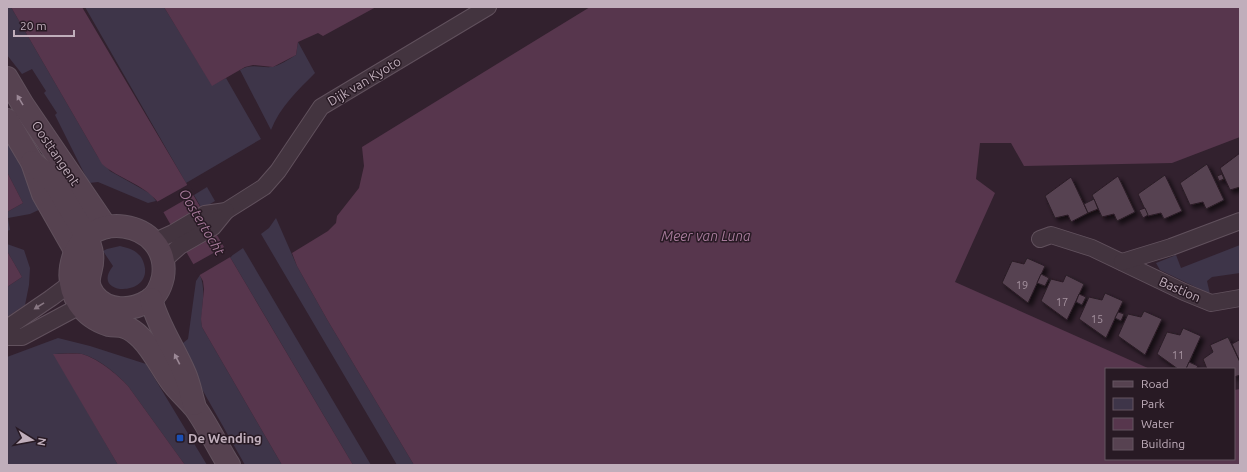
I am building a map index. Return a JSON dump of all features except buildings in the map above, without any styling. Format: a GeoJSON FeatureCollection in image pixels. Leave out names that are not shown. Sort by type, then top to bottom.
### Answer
{"type":"FeatureCollection","features":[{"type":"Feature","properties":{"kind":"main road","name":"Oosttangent"},"geometry":{"type":"LineString","coordinates":[[7,78],[23,105],[106,227]]}},
{"type":"Feature","properties":{"kind":"main road","name":"Oosttangent"},"geometry":{"type":"LineString","coordinates":[[7,120],[32,162],[43,194],[81,245],[91,249],[93,256],[89,273],[91,290],[89,303]]}},
{"type":"Feature","properties":{"kind":"main road"},"geometry":{"type":"LineString","coordinates":[[126,226],[145,235],[153,242],[163,261],[164,271],[159,288],[151,299],[134,307],[116,308],[89,303],[74,294],[70,273],[72,263],[81,245],[92,233],[106,227],[126,226]]}},
{"type":"Feature","properties":{"kind":"main road"},"geometry":{"type":"LineString","coordinates":[[151,299],[166,337],[185,374],[196,409]]}},
{"type":"Feature","properties":{"kind":"main road"},"geometry":{"type":"LineString","coordinates":[[89,303],[86,312],[94,318],[109,325],[126,327],[142,339],[172,382],[196,409],[229,465]]}},
{"type":"Feature","properties":{"kind":"street","name":"Dijk van Kyoto"},"geometry":{"type":"LineString","coordinates":[[153,242],[176,240],[264,187],[278,171],[321,107],[488,7]]}},
{"type":"Feature","properties":{"kind":"street"},"geometry":{"type":"LineString","coordinates":[[1122,262],[1171,247],[1240,222]]}},
{"type":"Feature","properties":{"kind":"street","name":"Bastion"},"geometry":{"type":"LineString","coordinates":[[1040,239],[1051,235],[1092,248],[1184,292],[1211,303],[1240,298]]}},
{"type":"Feature","properties":{"kind":"street","name":"Dijk van Kyoto"},"geometry":{"type":"LineString","coordinates":[[163,261],[176,240]]}},
{"type":"Feature","properties":{"kind":"street"},"geometry":{"type":"LineString","coordinates":[[7,328],[71,284]]}},
{"type":"Feature","properties":{"kind":"street"},"geometry":{"type":"LineString","coordinates":[[7,337],[22,337],[89,303]]}},
{"type":"Feature","properties":{"kind":"green space"},"geometry":{"type":"Polygon","coordinates":[[[7,7],[11,7],[98,157],[110,171],[151,194],[156,201],[148,203],[98,182],[89,183],[55,115],[57,113],[44,93],[46,91],[32,69],[22,74],[7,55],[7,7]]]}},
{"type":"Feature","properties":{"kind":"green space"},"geometry":{"type":"Polygon","coordinates":[[[85,7],[164,7],[212,85],[226,78],[261,139],[186,183],[85,7]]]}},
{"type":"Feature","properties":{"kind":"green space"},"geometry":{"type":"Polygon","coordinates":[[[298,42],[315,73],[296,92],[284,107],[271,130],[240,70],[248,67],[272,67],[281,64],[296,55],[298,42]]]}},
{"type":"Feature","properties":{"kind":"green space"},"geometry":{"type":"Polygon","coordinates":[[[7,139],[45,207],[30,214],[8,218],[10,230],[7,231],[7,212],[23,203],[7,172],[7,139]]]}},
{"type":"Feature","properties":{"kind":"green space"},"geometry":{"type":"Polygon","coordinates":[[[207,187],[215,201],[202,209],[194,195],[207,187]]]}},
{"type":"Feature","properties":{"kind":"green space"},"geometry":{"type":"Polygon","coordinates":[[[276,218],[297,266],[414,465],[397,465],[261,234],[269,228],[276,218]]]}},
{"type":"Feature","properties":{"kind":"green space"},"geometry":{"type":"Polygon","coordinates":[[[7,244],[24,250],[30,268],[29,285],[25,305],[7,317],[7,287],[22,277],[7,251],[7,244]]]}},
{"type":"Feature","properties":{"kind":"green space"},"geometry":{"type":"Polygon","coordinates":[[[1240,245],[1240,273],[1212,277],[1207,281],[1210,294],[1160,270],[1156,263],[1176,255],[1181,268],[1240,245]]]}},
{"type":"Feature","properties":{"kind":"green space"},"geometry":{"type":"Polygon","coordinates":[[[120,246],[136,252],[143,261],[145,273],[141,282],[134,287],[124,289],[115,288],[109,284],[108,276],[113,266],[103,251],[120,246]]]}},
{"type":"Feature","properties":{"kind":"green space"},"geometry":{"type":"Polygon","coordinates":[[[243,248],[371,465],[353,465],[230,257],[243,248]]]}},
{"type":"Feature","properties":{"kind":"green space"},"geometry":{"type":"Polygon","coordinates":[[[200,275],[203,288],[202,327],[282,465],[245,465],[178,347],[188,339],[196,281],[200,275]]]}},
{"type":"Feature","properties":{"kind":"green space"},"geometry":{"type":"Polygon","coordinates":[[[58,338],[90,346],[146,364],[207,465],[185,465],[124,381],[107,367],[94,359],[82,354],[71,353],[54,354],[118,465],[7,465],[7,357],[58,338]]]}},
{"type":"Feature","properties":{"kind":"water","name":"Oostertocht"},"geometry":{"type":"Polygon","coordinates":[[[11,7],[82,7],[353,465],[282,465],[202,327],[203,281],[157,201],[145,190],[116,174],[102,164],[11,7]]]}},
{"type":"Feature","properties":{"kind":"water"},"geometry":{"type":"Polygon","coordinates":[[[164,7],[376,7],[323,36],[318,33],[298,42],[296,55],[273,67],[253,65],[245,67],[212,86],[164,7]]]}},
{"type":"Feature","properties":{"kind":"water","name":"Meer van Luna"},"geometry":{"type":"Polygon","coordinates":[[[590,7],[1240,7],[1240,137],[1172,163],[1024,166],[1011,143],[980,143],[976,179],[995,193],[955,282],[1148,368],[1105,368],[1105,460],[1235,460],[1235,390],[1240,389],[1240,465],[414,465],[328,321],[297,266],[292,253],[328,231],[336,223],[337,216],[359,188],[364,166],[362,147],[590,7]]]}},
{"type":"Feature","properties":{"kind":"water"},"geometry":{"type":"Polygon","coordinates":[[[7,172],[23,203],[7,212],[7,172]]]}},
{"type":"Feature","properties":{"kind":"water"},"geometry":{"type":"Polygon","coordinates":[[[7,251],[22,277],[7,287],[7,251]]]}},
{"type":"Feature","properties":{"kind":"water"},"geometry":{"type":"Polygon","coordinates":[[[53,354],[82,354],[88,356],[118,376],[128,386],[185,465],[118,465],[53,354]]]}},
{"type":"Feature","properties":{"kind":"pier"},"geometry":{"type":"Polygon","coordinates":[[[189,184],[195,194],[162,213],[155,203],[189,184]]]}},
{"type":"Feature","properties":{"kind":"pier"},"geometry":{"type":"Polygon","coordinates":[[[226,246],[232,256],[198,276],[192,265],[226,246]]]}},
{"type":"Feature","properties":{"kind":"place","name":"De Wending"},"geometry":{"type":"Point","coordinates":[180,438]}}]}
